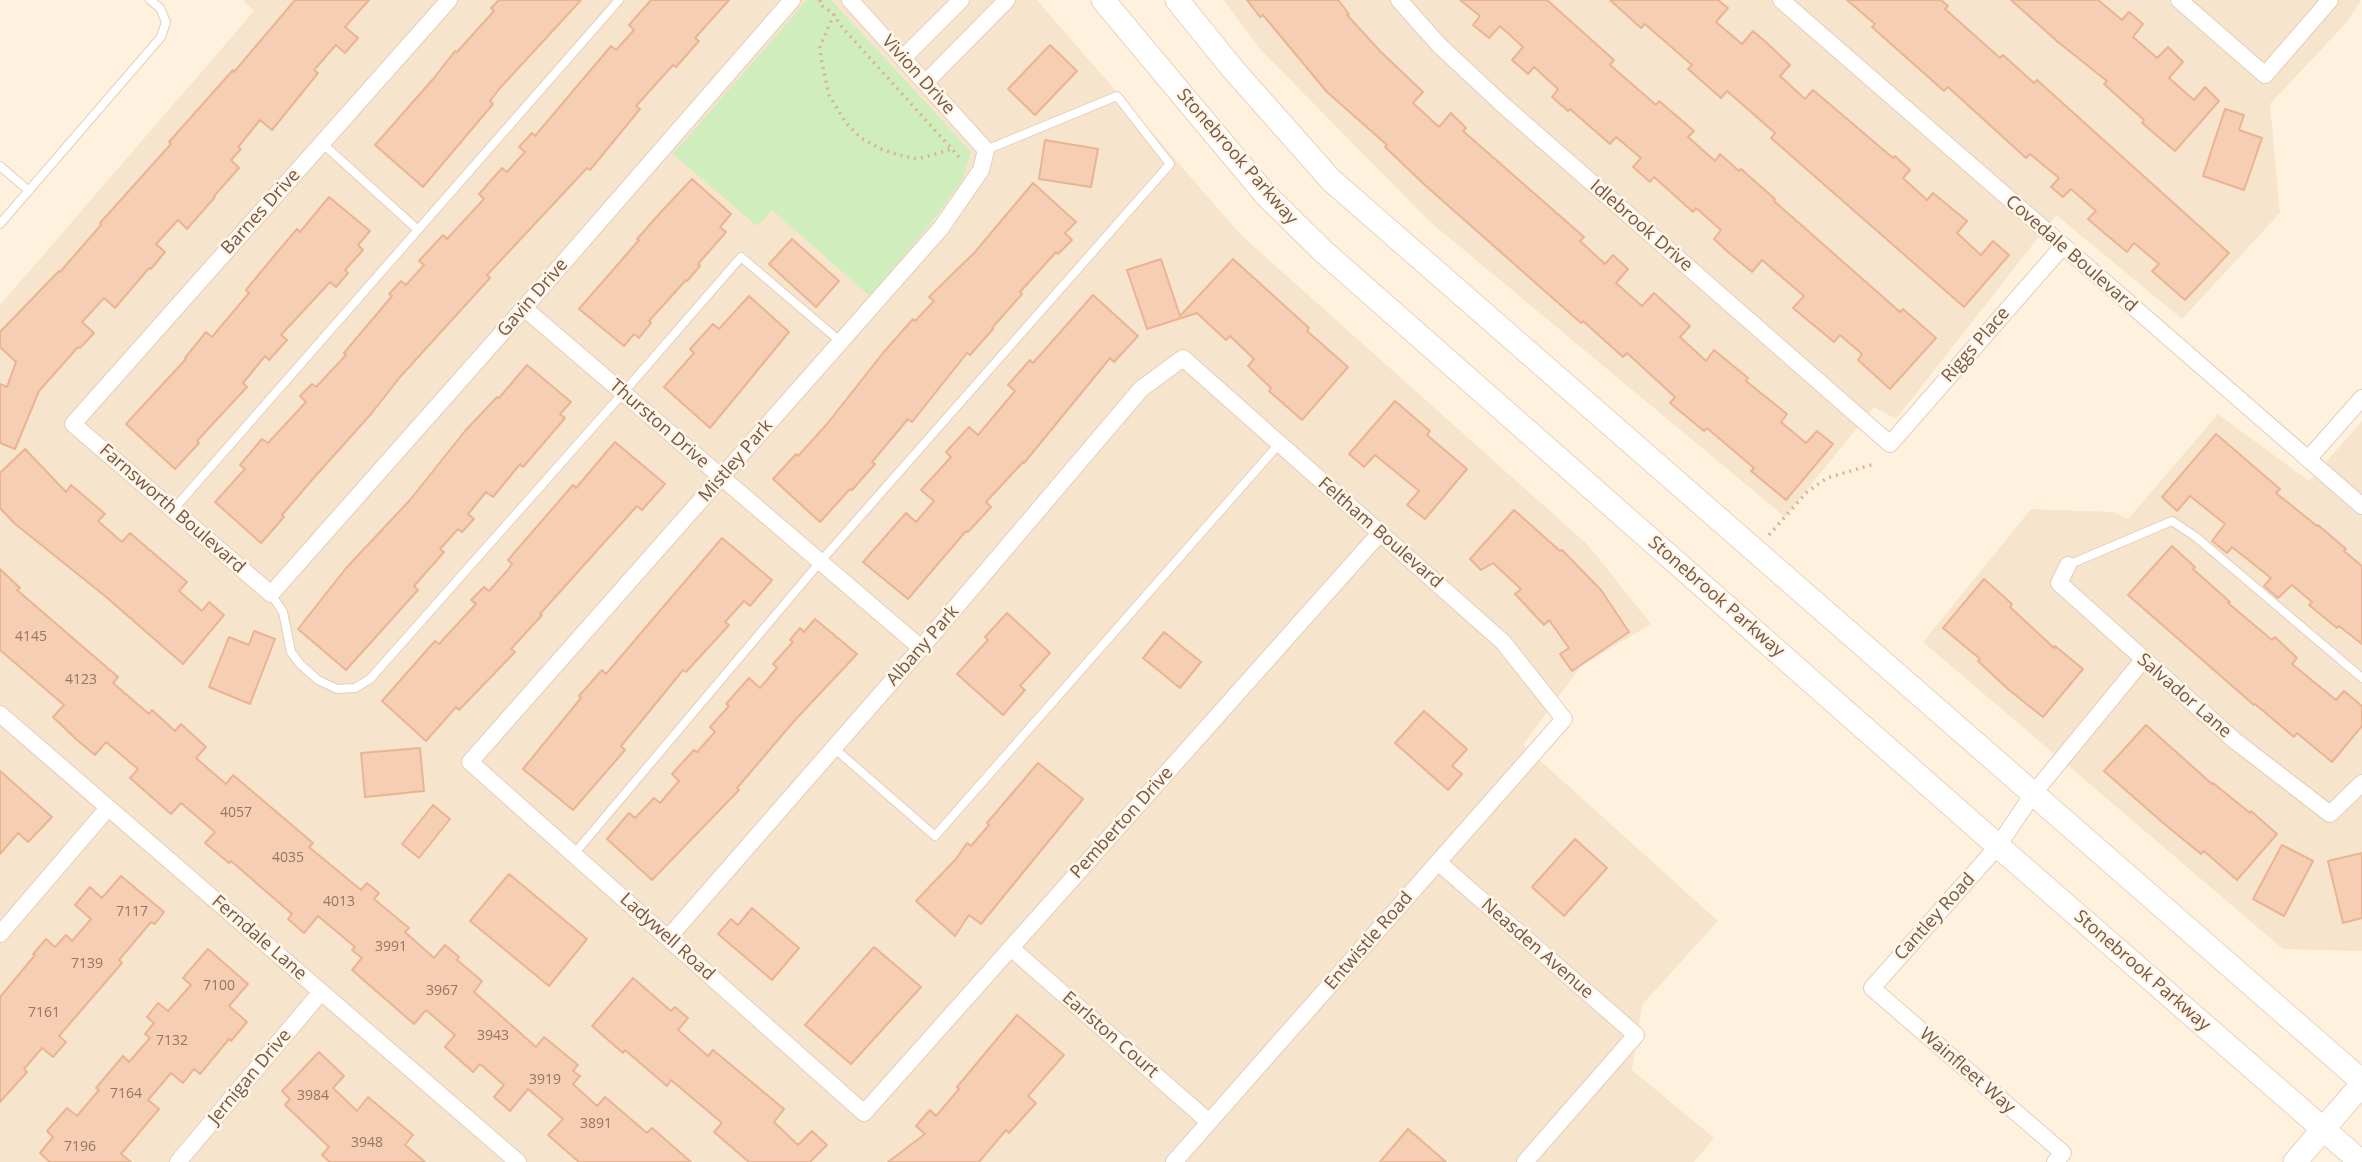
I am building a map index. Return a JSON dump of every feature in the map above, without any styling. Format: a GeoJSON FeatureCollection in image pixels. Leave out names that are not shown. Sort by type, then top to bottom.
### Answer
{"type":"FeatureCollection","features":[{"type":"Feature","properties":{"kind":"main road","name":"Stonebrook Parkway"},"geometry":{"type":"LineString","coordinates":[[1102,0],[1265,194],[1324,252],[2361,1162]]}},
{"type":"Feature","properties":{"kind":"main road"},"geometry":{"type":"LineString","coordinates":[[1177,0],[1232,68],[1331,180],[2362,1082],[2295,1162]]}},
{"type":"Feature","properties":{"kind":"street","name":"Barnes Drive"},"geometry":{"type":"LineString","coordinates":[[74,424],[449,0]]}},
{"type":"Feature","properties":{"kind":"street","name":"Gavin Drive"},"geometry":{"type":"LineString","coordinates":[[271,594],[792,0]]}},
{"type":"Feature","properties":{"kind":"street","name":"Vivion Drive"},"geometry":{"type":"LineString","coordinates":[[850,0],[986,150]]}},
{"type":"Feature","properties":{"kind":"street"},"geometry":{"type":"LineString","coordinates":[[903,58],[961,0]]}},
{"type":"Feature","properties":{"kind":"street"},"geometry":{"type":"LineString","coordinates":[[925,83],[1007,0]]}},
{"type":"Feature","properties":{"kind":"street","name":"Idlebrook Drive"},"geometry":{"type":"LineString","coordinates":[[1399,0],[1448,54],[1502,104],[1890,444]]}},
{"type":"Feature","properties":{"kind":"street","name":"Covedale Boulevard"},"geometry":{"type":"LineString","coordinates":[[1781,0],[2362,506]]}},
{"type":"Feature","properties":{"kind":"street"},"geometry":{"type":"LineString","coordinates":[[2179,0],[2265,75],[2330,0]]}},
{"type":"Feature","properties":{"kind":"street","name":"Mistley Park"},"geometry":{"type":"LineString","coordinates":[[470,762],[941,228],[981,170],[986,150]]}},
{"type":"Feature","properties":{"kind":"street","name":"Riggs Place"},"geometry":{"type":"LineString","coordinates":[[1890,444],[2063,246]]}},
{"type":"Feature","properties":{"kind":"street","name":"Thurston Drive"},"geometry":{"type":"LineString","coordinates":[[524,308],[921,648]]}},
{"type":"Feature","properties":{"kind":"street","name":"Feltham Boulevard"},"geometry":{"type":"LineString","coordinates":[[1183,358],[1503,642],[1564,719]]}},
{"type":"Feature","properties":{"kind":"street","name":"Albany Park"},"geometry":{"type":"LineString","coordinates":[[668,938],[921,648],[1141,389],[1183,358]]}},
{"type":"Feature","properties":{"kind":"street"},"geometry":{"type":"LineString","coordinates":[[2308,459],[2362,398]]}},
{"type":"Feature","properties":{"kind":"street","name":"Farnsworth Boulevard"},"geometry":{"type":"LineString","coordinates":[[74,424],[271,594]]}},
{"type":"Feature","properties":{"kind":"street","name":"Pemberton Drive"},"geometry":{"type":"LineString","coordinates":[[864,1112],[1380,533]]}},
{"type":"Feature","properties":{"kind":"street","name":"Salvador Lane"},"geometry":{"type":"LineString","coordinates":[[2068,565],[2059,583],[2247,751],[2330,814],[2362,783]]}},
{"type":"Feature","properties":{"kind":"street","name":"Cantley Road"},"geometry":{"type":"LineString","coordinates":[[1872,988],[1998,846],[2033,794],[2143,660]]}},
{"type":"Feature","properties":{"kind":"street","name":"Ferndale Lane"},"geometry":{"type":"LineString","coordinates":[[0,714],[517,1162]]}},
{"type":"Feature","properties":{"kind":"street","name":"Entwistle Road"},"geometry":{"type":"LineString","coordinates":[[1174,1162],[1564,719]]}},
{"type":"Feature","properties":{"kind":"street","name":"Ladywell Road"},"geometry":{"type":"LineString","coordinates":[[470,762],[864,1112]]}},
{"type":"Feature","properties":{"kind":"street"},"geometry":{"type":"LineString","coordinates":[[0,934],[108,808]]}},
{"type":"Feature","properties":{"kind":"street","name":"Neasden Avenue"},"geometry":{"type":"LineString","coordinates":[[1438,862],[1636,1035],[1525,1162]]}},
{"type":"Feature","properties":{"kind":"street","name":"Earlston Court"},"geometry":{"type":"LineString","coordinates":[[1011,948],[1209,1122]]}},
{"type":"Feature","properties":{"kind":"street","name":"Wainfleet Way"},"geometry":{"type":"LineString","coordinates":[[1872,988],[2059,1158]]}},
{"type":"Feature","properties":{"kind":"street","name":"Jernigan Drive"},"geometry":{"type":"LineString","coordinates":[[178,1162],[321,992]]}},
{"type":"Feature","properties":{"kind":"lane"},"geometry":{"type":"LineString","coordinates":[[0,224],[161,37],[166,22],[160,9],[150,0]]}},
{"type":"Feature","properties":{"kind":"lane"},"geometry":{"type":"LineString","coordinates":[[173,510],[619,0]]}},
{"type":"Feature","properties":{"kind":"lane"},"geometry":{"type":"LineString","coordinates":[[574,854],[820,562],[1170,164],[1117,96],[986,150]]}},
{"type":"Feature","properties":{"kind":"lane"},"geometry":{"type":"LineString","coordinates":[[322,143],[418,230]]}},
{"type":"Feature","properties":{"kind":"lane"},"geometry":{"type":"LineString","coordinates":[[0,166],[29,191]]}},
{"type":"Feature","properties":{"kind":"lane"},"geometry":{"type":"LineString","coordinates":[[271,594],[282,612],[291,652],[300,664],[318,680],[337,689],[355,688],[370,679],[741,257],[841,342]]}},
{"type":"Feature","properties":{"kind":"lane"},"geometry":{"type":"LineString","coordinates":[[834,748],[935,836],[1279,444]]}},
{"type":"Feature","properties":{"kind":"lane"},"geometry":{"type":"LineString","coordinates":[[2068,565],[2172,521],[2196,537],[2362,678]]}},
{"type":"Feature","properties":{"kind":"path"},"geometry":{"type":"LineString","coordinates":[[820,0],[820,5],[834,14],[841,26],[959,157]]}},
{"type":"Feature","properties":{"kind":"path"},"geometry":{"type":"LineString","coordinates":[[834,14],[820,47],[821,58],[829,95],[846,124],[861,138],[898,155],[918,159],[952,149]]}},
{"type":"Feature","properties":{"kind":"path"},"geometry":{"type":"LineString","coordinates":[[1767,536],[1801,498],[1827,478],[1874,464]]}},
{"type":"Feature","properties":{"kind":"shaded area"},"geometry":{"type":"Polygon","coordinates":[[[243,0],[1037,0],[1241,235],[1588,545],[1651,624],[1581,666],[1523,745],[1718,921],[1642,1005],[1632,1070],[1714,1138],[1694,1162],[0,1162],[0,305],[254,11],[243,0]]]}},
{"type":"Feature","properties":{"kind":"shaded area"},"geometry":{"type":"Polygon","coordinates":[[[1224,0],[2361,0],[2348,21],[2270,104],[2280,213],[2182,319],[2056,215],[1896,419],[1874,407],[1785,517],[1429,221],[1259,48],[1224,0]]]}},
{"type":"Feature","properties":{"kind":"shaded area"},"geometry":{"type":"Polygon","coordinates":[[[2218,414],[2309,481],[2362,421],[2362,951],[2283,949],[1923,642],[2031,509],[2113,512],[2128,519],[2218,414]]]}},
{"type":"Feature","properties":{"kind":"green space"},"geometry":{"type":"Polygon","coordinates":[[[807,0],[831,0],[971,152],[962,181],[870,296],[772,210],[757,226],[673,154],[807,0]]]}},
{"type":"Feature","properties":{"kind":"building"},"geometry":{"type":"Polygon","coordinates":[[[295,0],[369,0],[345,27],[358,38],[345,53],[336,45],[314,70],[318,73],[272,130],[260,120],[231,160],[239,168],[187,229],[178,220],[156,244],[165,252],[115,308],[104,298],[82,322],[94,333],[39,391],[15,449],[0,443],[0,384],[7,387],[16,362],[0,347],[0,332],[60,272],[171,144],[169,142],[233,70],[234,72],[295,0]]]}},
{"type":"Feature","properties":{"kind":"building"},"geometry":{"type":"Polygon","coordinates":[[[499,0],[581,0],[500,88],[490,101],[493,104],[423,187],[375,145],[455,51],[457,52],[494,11],[491,8],[499,0]]]}},
{"type":"Feature","properties":{"kind":"building"},"geometry":{"type":"Polygon","coordinates":[[[651,0],[729,0],[695,38],[699,41],[636,106],[640,109],[590,170],[587,168],[487,275],[490,278],[400,377],[261,543],[215,502],[245,469],[240,465],[262,439],[268,443],[306,402],[300,396],[312,384],[316,387],[346,355],[344,353],[392,296],[389,294],[401,281],[406,285],[424,265],[419,261],[443,235],[447,239],[484,199],[479,194],[502,168],[507,172],[525,152],[519,147],[532,133],[535,136],[611,46],[616,50],[634,30],[629,25],[651,0]]]}},
{"type":"Feature","properties":{"kind":"building"},"geometry":{"type":"Polygon","coordinates":[[[1247,0],[1338,0],[1349,14],[1347,15],[1380,51],[1423,92],[1413,103],[1439,127],[1451,113],[1466,128],[1463,131],[1584,237],[1580,241],[1605,264],[1613,255],[1628,269],[1616,283],[1642,306],[1654,293],[1690,326],[1680,337],[1706,361],[1714,350],[1748,378],[1746,381],[1787,414],[1781,422],[1806,443],[1817,431],[1833,444],[1786,500],[1751,471],[1754,468],[1707,428],[1704,431],[1670,403],[1675,397],[1627,353],[1623,357],[1583,321],[1581,323],[1426,186],[1385,147],[1387,145],[1327,92],[1263,15],[1260,17],[1247,0]]]}},
{"type":"Feature","properties":{"kind":"building"},"geometry":{"type":"Polygon","coordinates":[[[1460,0],[1547,0],[1614,60],[1610,65],[1656,105],[1659,101],[1694,131],[1688,137],[1715,161],[1720,154],[1739,171],[1741,169],[1900,312],[1903,309],[1936,338],[1890,389],[1858,360],[1862,354],[1840,335],[1834,342],[1793,308],[1804,296],[1762,260],[1752,272],[1728,252],[1714,239],[1721,230],[1696,208],[1693,212],[1654,177],[1650,182],[1633,167],[1641,158],[1616,137],[1610,144],[1552,97],[1558,89],[1534,67],[1528,74],[1512,60],[1523,47],[1500,26],[1489,38],[1473,25],[1480,16],[1460,0]]]}},
{"type":"Feature","properties":{"kind":"building"},"geometry":{"type":"Polygon","coordinates":[[[1610,0],[1718,0],[1728,8],[1716,22],[1742,44],[1753,31],[1768,44],[1790,65],[1780,76],[1805,99],[1813,90],[1910,170],[1903,178],[1927,200],[1933,193],[1967,221],[1957,233],[1981,255],[1993,241],[2009,255],[1964,307],[1771,138],[1775,133],[1727,91],[1721,98],[1688,69],[1692,65],[1645,24],[1641,28],[1610,0]]]}},
{"type":"Feature","properties":{"kind":"building"},"geometry":{"type":"Polygon","coordinates":[[[1847,0],[1941,0],[1948,6],[1945,9],[2000,58],[2003,55],[2034,83],[2037,80],[2229,253],[2185,300],[2152,271],[2159,264],[2134,243],[2127,252],[2103,232],[2088,219],[2096,211],[2071,189],[2063,197],[2051,187],[2059,178],[2030,154],[2026,158],[1948,87],[1944,91],[1872,27],[1875,24],[1847,0]]]}},
{"type":"Feature","properties":{"kind":"building"},"geometry":{"type":"Polygon","coordinates":[[[2011,0],[2098,0],[2122,20],[2129,12],[2143,24],[2133,37],[2157,58],[2168,47],[2183,62],[2169,78],[2194,100],[2205,87],[2219,101],[2175,151],[2142,123],[2144,120],[2104,84],[2107,81],[2011,0]]]}},
{"type":"Feature","properties":{"kind":"building"},"geometry":{"type":"Polygon","coordinates":[[[1050,45],[1077,71],[1035,115],[1008,89],[1050,45]]]}},
{"type":"Feature","properties":{"kind":"building"},"geometry":{"type":"Polygon","coordinates":[[[2225,109],[2244,115],[2239,130],[2262,138],[2244,190],[2203,176],[2225,109]]]}},
{"type":"Feature","properties":{"kind":"building"},"geometry":{"type":"Polygon","coordinates":[[[1045,140],[1098,149],[1091,187],[1039,179],[1045,140]]]}},
{"type":"Feature","properties":{"kind":"building"},"geometry":{"type":"Polygon","coordinates":[[[692,179],[731,214],[720,227],[726,232],[698,264],[700,266],[649,321],[651,323],[639,338],[634,334],[624,346],[579,309],[639,240],[637,239],[692,179]]]}},
{"type":"Feature","properties":{"kind":"building"},"geometry":{"type":"Polygon","coordinates":[[[1033,183],[1076,222],[1065,233],[1072,240],[1058,254],[1056,252],[1020,292],[1022,294],[993,329],[970,355],[967,353],[912,422],[908,419],[872,462],[875,464],[820,522],[773,479],[827,424],[883,353],[913,319],[915,321],[934,301],[929,297],[975,252],[1033,183]]]}},
{"type":"Feature","properties":{"kind":"building"},"geometry":{"type":"Polygon","coordinates":[[[329,197],[370,231],[358,245],[363,250],[345,270],[348,273],[336,287],[330,282],[281,335],[287,340],[269,360],[265,356],[243,383],[247,387],[175,469],[126,424],[186,359],[206,332],[212,337],[249,293],[246,290],[274,256],[297,229],[300,232],[329,197]]]}},
{"type":"Feature","properties":{"kind":"building"},"geometry":{"type":"Polygon","coordinates":[[[792,239],[839,281],[816,307],[769,264],[792,239]]]}},
{"type":"Feature","properties":{"kind":"building"},"geometry":{"type":"Polygon","coordinates":[[[1161,259],[1180,316],[1233,259],[1348,367],[1302,420],[1269,391],[1271,388],[1248,366],[1254,359],[1230,336],[1226,340],[1197,313],[1147,329],[1127,270],[1161,259]]]}},
{"type":"Feature","properties":{"kind":"building"},"geometry":{"type":"Polygon","coordinates":[[[1093,295],[1138,336],[1114,362],[1110,358],[1024,463],[986,502],[991,507],[968,532],[966,531],[908,599],[863,562],[906,513],[916,522],[934,501],[921,490],[951,457],[946,452],[969,427],[978,435],[1015,391],[1008,385],[1030,360],[1033,363],[1093,295]]]}},
{"type":"Feature","properties":{"kind":"building"},"geometry":{"type":"Polygon","coordinates":[[[749,296],[789,332],[710,428],[664,387],[694,353],[690,349],[713,324],[719,329],[749,296]]]}},
{"type":"Feature","properties":{"kind":"building"},"geometry":{"type":"Polygon","coordinates":[[[527,365],[571,402],[560,414],[565,418],[523,467],[520,464],[493,497],[486,492],[468,514],[474,519],[462,532],[458,529],[440,549],[444,552],[414,586],[418,590],[346,670],[298,629],[347,567],[410,500],[465,431],[497,397],[499,398],[527,365]]]}},
{"type":"Feature","properties":{"kind":"building"},"geometry":{"type":"Polygon","coordinates":[[[1395,401],[1430,431],[1427,435],[1467,469],[1425,519],[1407,505],[1419,491],[1375,455],[1364,467],[1349,454],[1395,401]]]}},
{"type":"Feature","properties":{"kind":"building"},"geometry":{"type":"Polygon","coordinates":[[[2216,434],[2280,489],[2276,493],[2318,525],[2362,566],[2362,644],[2309,605],[2312,602],[2292,585],[2278,598],[2264,586],[2271,578],[2232,547],[2227,553],[2212,541],[2225,524],[2190,496],[2177,511],[2162,497],[2216,434]]]}},
{"type":"Feature","properties":{"kind":"building"},"geometry":{"type":"Polygon","coordinates":[[[615,442],[665,484],[642,510],[637,506],[540,614],[542,615],[511,649],[515,652],[459,710],[456,707],[426,741],[382,701],[435,641],[439,644],[476,604],[471,600],[484,587],[489,591],[507,571],[512,564],[508,560],[573,485],[576,488],[615,442]]]}},
{"type":"Feature","properties":{"kind":"building"},"geometry":{"type":"Polygon","coordinates":[[[25,449],[66,492],[71,485],[105,514],[98,521],[122,542],[130,533],[187,582],[179,591],[202,611],[209,602],[224,615],[183,664],[105,596],[14,523],[0,508],[0,473],[25,449]]]}},
{"type":"Feature","properties":{"kind":"building"},"geometry":{"type":"Polygon","coordinates":[[[1514,510],[1562,550],[1601,590],[1629,632],[1572,671],[1560,654],[1569,648],[1549,620],[1544,625],[1515,594],[1521,589],[1493,563],[1481,570],[1470,559],[1514,510]]]}},
{"type":"Feature","properties":{"kind":"building"},"geometry":{"type":"Polygon","coordinates":[[[722,538],[772,580],[750,606],[744,601],[725,622],[729,625],[686,672],[683,670],[621,746],[625,750],[573,810],[523,769],[581,698],[579,696],[602,670],[606,674],[722,538]]]}},
{"type":"Feature","properties":{"kind":"building"},"geometry":{"type":"Polygon","coordinates":[[[2172,546],[2230,602],[2228,603],[2272,640],[2275,637],[2297,658],[2292,664],[2336,700],[2344,691],[2362,706],[2362,726],[2332,762],[2297,733],[2294,737],[2254,705],[2128,595],[2172,546]]]}},
{"type":"Feature","properties":{"kind":"building"},"geometry":{"type":"Polygon","coordinates":[[[0,569],[20,588],[17,590],[118,677],[113,683],[149,714],[152,710],[175,731],[181,724],[206,747],[196,758],[226,784],[233,775],[313,843],[309,847],[361,890],[367,883],[379,893],[374,899],[409,928],[405,932],[434,958],[445,945],[459,957],[457,960],[482,981],[474,992],[536,1047],[544,1037],[578,1065],[573,1071],[580,1076],[573,1084],[597,1106],[605,1097],[647,1133],[652,1128],[691,1162],[579,1162],[548,1135],[563,1119],[528,1089],[510,1111],[494,1097],[504,1085],[480,1064],[473,1072],[445,1047],[455,1035],[426,1010],[414,1024],[352,970],[362,958],[352,950],[355,947],[318,916],[304,933],[288,919],[292,914],[231,861],[229,863],[205,843],[215,832],[181,803],[171,814],[130,778],[138,769],[106,742],[95,755],[77,740],[53,717],[64,705],[0,650],[0,569]]]}},
{"type":"Feature","properties":{"kind":"building"},"geometry":{"type":"Polygon","coordinates":[[[1984,579],[2054,648],[2055,646],[2083,669],[2043,717],[2009,690],[1978,661],[1980,659],[1943,628],[1984,579]]]}},
{"type":"Feature","properties":{"kind":"building"},"geometry":{"type":"Polygon","coordinates":[[[1007,613],[1050,653],[1020,686],[1025,690],[1003,715],[957,674],[988,640],[985,637],[1007,613]]]}},
{"type":"Feature","properties":{"kind":"building"},"geometry":{"type":"Polygon","coordinates":[[[815,619],[857,654],[795,720],[737,788],[739,790],[652,880],[607,839],[629,813],[635,818],[654,798],[660,803],[679,781],[672,774],[715,732],[710,727],[729,706],[726,704],[749,678],[760,688],[777,668],[773,664],[793,642],[790,640],[800,628],[804,632],[815,619]]]}},
{"type":"Feature","properties":{"kind":"building"},"geometry":{"type":"Polygon","coordinates":[[[254,631],[275,639],[250,704],[209,687],[229,637],[249,645],[254,631]]]}},
{"type":"Feature","properties":{"kind":"building"},"geometry":{"type":"Polygon","coordinates":[[[1164,632],[1201,662],[1180,688],[1143,658],[1164,632]]]}},
{"type":"Feature","properties":{"kind":"building"},"geometry":{"type":"Polygon","coordinates":[[[1424,711],[1467,749],[1452,766],[1462,774],[1448,790],[1395,743],[1424,711]]]}},
{"type":"Feature","properties":{"kind":"building"},"geometry":{"type":"Polygon","coordinates":[[[2146,725],[2212,784],[2250,813],[2251,811],[2277,834],[2237,880],[2204,851],[2201,854],[2104,771],[2146,725]]]}},
{"type":"Feature","properties":{"kind":"building"},"geometry":{"type":"Polygon","coordinates":[[[420,748],[424,791],[365,797],[361,753],[420,748]]]}},
{"type":"Feature","properties":{"kind":"building"},"geometry":{"type":"Polygon","coordinates":[[[1038,763],[1083,799],[981,924],[969,915],[955,936],[916,901],[956,859],[967,843],[971,846],[1038,763]]]}},
{"type":"Feature","properties":{"kind":"building"},"geometry":{"type":"Polygon","coordinates":[[[0,771],[52,817],[28,842],[18,833],[0,854],[0,771]]]}},
{"type":"Feature","properties":{"kind":"building"},"geometry":{"type":"Polygon","coordinates":[[[433,805],[450,819],[419,858],[402,844],[433,805]]]}},
{"type":"Feature","properties":{"kind":"building"},"geometry":{"type":"Polygon","coordinates":[[[1575,839],[1607,868],[1564,916],[1532,887],[1575,839]]]}},
{"type":"Feature","properties":{"kind":"building"},"geometry":{"type":"Polygon","coordinates":[[[2282,845],[2313,861],[2284,916],[2253,899],[2282,845]]]}},
{"type":"Feature","properties":{"kind":"building"},"geometry":{"type":"Polygon","coordinates":[[[2362,853],[2362,918],[2343,923],[2328,861],[2362,853]]]}},
{"type":"Feature","properties":{"kind":"building"},"geometry":{"type":"Polygon","coordinates":[[[509,874],[587,939],[549,986],[470,921],[509,874]]]}},
{"type":"Feature","properties":{"kind":"building"},"geometry":{"type":"Polygon","coordinates":[[[121,876],[164,912],[155,924],[151,922],[119,960],[122,963],[59,1036],[66,1042],[53,1057],[42,1048],[24,1069],[27,1072],[0,1102],[0,997],[46,939],[55,947],[66,935],[72,941],[91,919],[75,905],[90,887],[102,898],[121,876]]]}},
{"type":"Feature","properties":{"kind":"building"},"geometry":{"type":"Polygon","coordinates":[[[752,908],[799,948],[772,980],[718,934],[731,919],[738,925],[752,908]]]}},
{"type":"Feature","properties":{"kind":"building"},"geometry":{"type":"Polygon","coordinates":[[[874,947],[921,987],[851,1064],[805,1025],[874,947]]]}},
{"type":"Feature","properties":{"kind":"building"},"geometry":{"type":"Polygon","coordinates":[[[208,949],[248,984],[229,1006],[247,1022],[200,1074],[194,1069],[183,1083],[171,1073],[148,1100],[159,1109],[121,1154],[131,1162],[50,1162],[40,1153],[53,1137],[47,1131],[67,1108],[77,1116],[123,1056],[129,1062],[150,1038],[145,1034],[154,1023],[147,1017],[158,1003],[168,1011],[191,985],[183,978],[208,949]]]}},
{"type":"Feature","properties":{"kind":"building"},"geometry":{"type":"Polygon","coordinates":[[[633,978],[671,1011],[675,1007],[688,1018],[678,1030],[708,1056],[713,1050],[784,1109],[774,1122],[798,1145],[812,1131],[827,1145],[810,1162],[749,1162],[714,1132],[722,1123],[671,1080],[667,1086],[592,1026],[633,978]]]}},
{"type":"Feature","properties":{"kind":"building"},"geometry":{"type":"Polygon","coordinates":[[[1017,1015],[1064,1055],[1028,1096],[1036,1103],[1009,1133],[1006,1130],[979,1162],[888,1162],[925,1134],[916,1126],[930,1110],[936,1116],[1017,1015]]]}},
{"type":"Feature","properties":{"kind":"building"},"geometry":{"type":"Polygon","coordinates":[[[319,1052],[344,1076],[333,1088],[357,1111],[368,1097],[413,1135],[405,1145],[425,1162],[330,1162],[322,1155],[329,1147],[285,1105],[290,1099],[282,1091],[319,1052]]]}},
{"type":"Feature","properties":{"kind":"building"},"geometry":{"type":"Polygon","coordinates":[[[1408,1129],[1446,1162],[1380,1162],[1408,1129]]]}}]}
